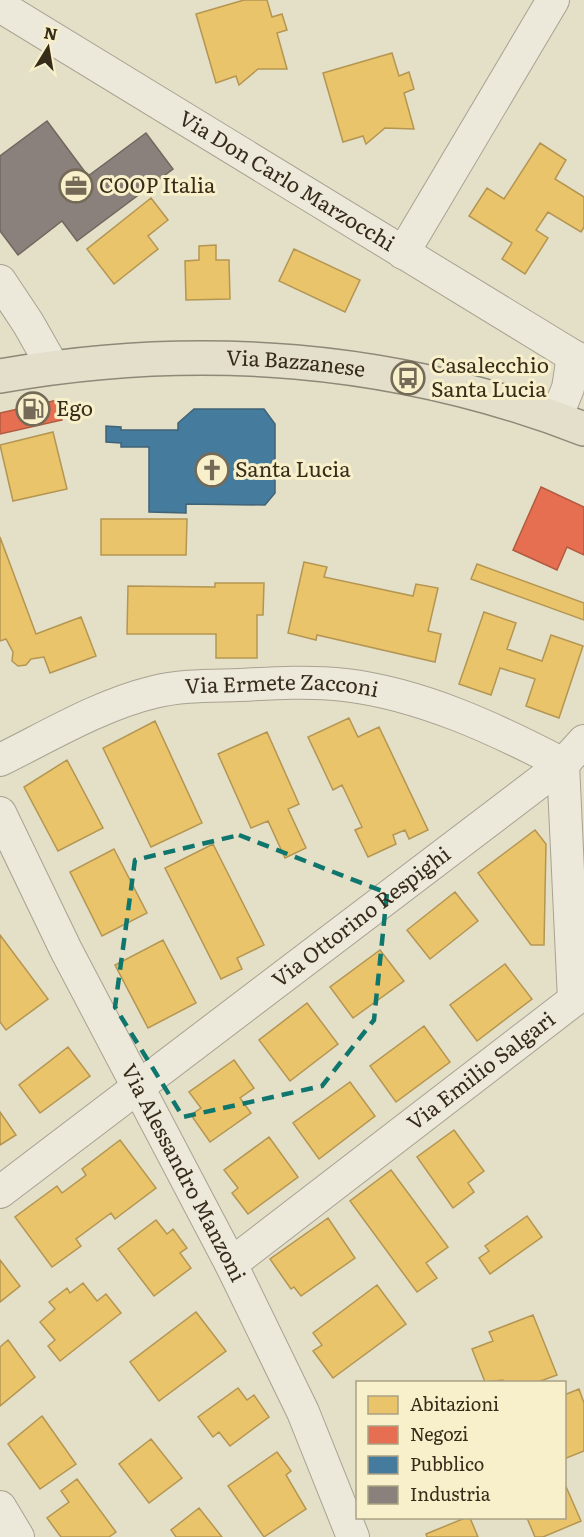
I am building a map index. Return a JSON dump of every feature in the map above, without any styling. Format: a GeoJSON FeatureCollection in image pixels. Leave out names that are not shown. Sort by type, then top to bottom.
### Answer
{"type":"FeatureCollection","features":[{"type":"Feature","properties":{"kind":"main road","name":"Via Bazzanese"},"geometry":{"type":"LineString","coordinates":[[0,376],[53,367],[180,357],[247,357],[306,362],[450,387],[515,403],[570,423]]}},
{"type":"Feature","properties":{"kind":"street"},"geometry":{"type":"LineString","coordinates":[[403,253],[553,0]]}},
{"type":"Feature","properties":{"kind":"street","name":"Via Don Carlo Marzocchi"},"geometry":{"type":"LineString","coordinates":[[0,6],[579,359],[568,388],[570,423]]}},
{"type":"Feature","properties":{"kind":"street"},"geometry":{"type":"LineString","coordinates":[[0,281],[28,322],[53,367]]}},
{"type":"Feature","properties":{"kind":"street","name":"Via Ermete Zacconi"},"geometry":{"type":"LineString","coordinates":[[0,760],[113,706],[153,692],[185,687],[277,683],[344,685],[386,692],[474,723],[563,764]]}},
{"type":"Feature","properties":{"kind":"street","name":"Via Ottorino Respighi"},"geometry":{"type":"LineString","coordinates":[[0,1192],[563,764],[584,741]]}},
{"type":"Feature","properties":{"kind":"street","name":"Via Emilio Salgari"},"geometry":{"type":"LineString","coordinates":[[231,1264],[574,1000],[563,764]]}},
{"type":"Feature","properties":{"kind":"street","name":"Via Alessandro Manzoni"},"geometry":{"type":"LineString","coordinates":[[0,813],[137,1089],[231,1264],[303,1412],[353,1537]]}},
{"type":"Feature","properties":{"kind":"street"},"geometry":{"type":"LineString","coordinates":[[0,1507],[18,1537]]}},
{"type":"Feature","properties":{"kind":"highlighted area"},"geometry":{"type":"Polygon","coordinates":[[[239,835],[387,893],[374,1020],[322,1086],[183,1117],[115,1007],[135,860],[239,835]]]}},
{"type":"Feature","properties":{"kind":"building: Abitazioni"},"geometry":{"type":"Polygon","coordinates":[[[244,0],[267,0],[272,17],[282,14],[287,30],[277,33],[287,69],[258,69],[239,85],[236,76],[216,83],[196,14],[244,0]]]}},
{"type":"Feature","properties":{"kind":"building: Abitazioni"},"geometry":{"type":"Polygon","coordinates":[[[392,53],[399,76],[409,72],[414,89],[404,93],[414,129],[385,128],[366,144],[363,136],[343,142],[323,73],[392,53]]]}},
{"type":"Feature","properties":{"kind":"building: Abitazioni"},"geometry":{"type":"Polygon","coordinates":[[[540,143],[566,160],[555,179],[584,197],[584,227],[581,232],[548,212],[536,230],[548,238],[525,274],[502,259],[512,243],[469,216],[487,188],[504,199],[540,143]]]}},
{"type":"Feature","properties":{"kind":"building: Abitazioni"},"geometry":{"type":"Polygon","coordinates":[[[151,198],[168,220],[148,236],[158,249],[114,284],[87,249],[151,198]]]}},
{"type":"Feature","properties":{"kind":"building: Abitazioni"},"geometry":{"type":"Polygon","coordinates":[[[216,245],[216,260],[229,260],[230,299],[186,300],[185,261],[199,260],[199,246],[216,245]]]}},
{"type":"Feature","properties":{"kind":"building: Abitazioni"},"geometry":{"type":"Polygon","coordinates":[[[294,249],[360,280],[345,312],[279,281],[294,249]]]}},
{"type":"Feature","properties":{"kind":"building: Abitazioni"},"geometry":{"type":"Polygon","coordinates":[[[53,432],[67,489],[13,501],[0,445],[53,432]]]}},
{"type":"Feature","properties":{"kind":"building: Abitazioni"},"geometry":{"type":"Polygon","coordinates":[[[101,519],[187,519],[186,555],[101,555],[101,519]]]}},
{"type":"Feature","properties":{"kind":"building: Abitazioni"},"geometry":{"type":"Polygon","coordinates":[[[0,537],[36,634],[81,617],[96,656],[50,673],[44,657],[31,659],[26,665],[18,666],[12,661],[13,652],[6,639],[0,641],[0,537]]]}},
{"type":"Feature","properties":{"kind":"building: Abitazioni"},"geometry":{"type":"Polygon","coordinates":[[[304,562],[327,567],[324,577],[413,596],[416,584],[438,588],[428,631],[441,634],[435,662],[317,635],[316,640],[288,633],[304,562]]]}},
{"type":"Feature","properties":{"kind":"building: Abitazioni"},"geometry":{"type":"Polygon","coordinates":[[[477,564],[584,603],[584,620],[471,579],[477,564]]]}},
{"type":"Feature","properties":{"kind":"building: Abitazioni"},"geometry":{"type":"Polygon","coordinates":[[[215,583],[264,583],[263,615],[257,615],[257,658],[216,658],[216,634],[127,634],[128,586],[215,587],[215,583]]]}},
{"type":"Feature","properties":{"kind":"building: Abitazioni"},"geometry":{"type":"Polygon","coordinates":[[[484,612],[516,623],[507,649],[542,661],[551,635],[583,646],[559,718],[526,706],[535,679],[500,668],[491,695],[459,684],[484,612]]]}},
{"type":"Feature","properties":{"kind":"building: Abitazioni"},"geometry":{"type":"Polygon","coordinates":[[[349,718],[358,737],[379,727],[428,830],[409,839],[405,830],[393,835],[396,844],[368,857],[355,830],[362,827],[342,785],[333,790],[308,737],[349,718]]]}},
{"type":"Feature","properties":{"kind":"building: Abitazioni"},"geometry":{"type":"Polygon","coordinates":[[[155,721],[202,823],[151,847],[103,748],[155,721]]]}},
{"type":"Feature","properties":{"kind":"building: Abitazioni"},"geometry":{"type":"Polygon","coordinates":[[[267,732],[299,804],[288,809],[306,848],[285,858],[268,821],[251,828],[218,754],[267,732]]]}},
{"type":"Feature","properties":{"kind":"building: Abitazioni"},"geometry":{"type":"Polygon","coordinates":[[[67,760],[103,828],[58,851],[24,787],[67,760]]]}},
{"type":"Feature","properties":{"kind":"building: Abitazioni"},"geometry":{"type":"Polygon","coordinates":[[[535,830],[546,844],[544,945],[531,945],[478,873],[535,830]]]}},
{"type":"Feature","properties":{"kind":"building: Abitazioni"},"geometry":{"type":"Polygon","coordinates":[[[213,844],[264,945],[237,958],[242,969],[221,979],[165,868],[213,844]]]}},
{"type":"Feature","properties":{"kind":"building: Abitazioni"},"geometry":{"type":"Polygon","coordinates":[[[114,849],[147,913],[102,936],[70,872],[114,849]]]}},
{"type":"Feature","properties":{"kind":"building: Abitazioni"},"geometry":{"type":"Polygon","coordinates":[[[455,892],[478,921],[430,959],[407,930],[455,892]]]}},
{"type":"Feature","properties":{"kind":"building: Abitazioni"},"geometry":{"type":"Polygon","coordinates":[[[0,935],[48,999],[6,1030],[0,1022],[0,935]]]}},
{"type":"Feature","properties":{"kind":"building: Abitazioni"},"geometry":{"type":"Polygon","coordinates":[[[163,940],[196,1003],[148,1028],[115,965],[163,940]]]}},
{"type":"Feature","properties":{"kind":"building: Abitazioni"},"geometry":{"type":"Polygon","coordinates":[[[380,950],[404,981],[353,1018],[330,987],[380,950]]]}},
{"type":"Feature","properties":{"kind":"building: Abitazioni"},"geometry":{"type":"Polygon","coordinates":[[[505,964],[532,999],[477,1041],[450,1005],[505,964]]]}},
{"type":"Feature","properties":{"kind":"building: Abitazioni"},"geometry":{"type":"Polygon","coordinates":[[[307,1003],[338,1044],[290,1081],[259,1040],[307,1003]]]}},
{"type":"Feature","properties":{"kind":"building: Abitazioni"},"geometry":{"type":"Polygon","coordinates":[[[424,1026],[450,1062],[396,1102],[370,1066],[424,1026]]]}},
{"type":"Feature","properties":{"kind":"building: Abitazioni"},"geometry":{"type":"Polygon","coordinates":[[[68,1047],[90,1076],[40,1113],[19,1085],[68,1047]]]}},
{"type":"Feature","properties":{"kind":"building: Abitazioni"},"geometry":{"type":"Polygon","coordinates":[[[234,1060],[254,1088],[240,1098],[251,1113],[210,1142],[191,1115],[201,1108],[189,1092],[234,1060]]]}},
{"type":"Feature","properties":{"kind":"building: Abitazioni"},"geometry":{"type":"Polygon","coordinates":[[[350,1082],[375,1116],[319,1159],[293,1123],[350,1082]]]}},
{"type":"Feature","properties":{"kind":"building: Abitazioni"},"geometry":{"type":"Polygon","coordinates":[[[0,1112],[16,1135],[0,1145],[0,1112]]]}},
{"type":"Feature","properties":{"kind":"building: Abitazioni"},"geometry":{"type":"Polygon","coordinates":[[[454,1130],[484,1171],[468,1183],[474,1192],[453,1208],[417,1157],[454,1130]]]}},
{"type":"Feature","properties":{"kind":"building: Abitazioni"},"geometry":{"type":"Polygon","coordinates":[[[269,1137],[298,1177],[248,1214],[232,1193],[238,1188],[224,1170],[269,1137]]]}},
{"type":"Feature","properties":{"kind":"building: Abitazioni"},"geometry":{"type":"Polygon","coordinates":[[[120,1140],[156,1188],[115,1219],[111,1213],[76,1239],[81,1246],[52,1267],[15,1217],[57,1186],[62,1193],[86,1175],[82,1169],[120,1140]]]}},
{"type":"Feature","properties":{"kind":"building: Abitazioni"},"geometry":{"type":"Polygon","coordinates":[[[391,1170],[448,1247],[426,1263],[437,1278],[417,1292],[350,1201],[391,1170]]]}},
{"type":"Feature","properties":{"kind":"building: Abitazioni"},"geometry":{"type":"Polygon","coordinates":[[[527,1216],[542,1237],[490,1274],[479,1258],[489,1251],[485,1246],[527,1216]]]}},
{"type":"Feature","properties":{"kind":"building: Abitazioni"},"geometry":{"type":"Polygon","coordinates":[[[328,1218],[355,1258],[301,1296],[294,1287],[291,1289],[270,1259],[328,1218]]]}},
{"type":"Feature","properties":{"kind":"building: Abitazioni"},"geometry":{"type":"Polygon","coordinates":[[[156,1220],[167,1234],[173,1229],[187,1248],[180,1253],[191,1268],[154,1296],[118,1249],[156,1220]]]}},
{"type":"Feature","properties":{"kind":"building: Abitazioni"},"geometry":{"type":"Polygon","coordinates":[[[0,1260],[20,1286],[0,1302],[0,1260]]]}},
{"type":"Feature","properties":{"kind":"building: Abitazioni"},"geometry":{"type":"Polygon","coordinates":[[[83,1283],[97,1301],[106,1294],[121,1313],[60,1361],[48,1346],[55,1340],[40,1322],[55,1309],[49,1302],[67,1288],[70,1293],[83,1283]]]}},
{"type":"Feature","properties":{"kind":"building: Abitazioni"},"geometry":{"type":"Polygon","coordinates":[[[377,1285],[406,1324],[333,1378],[313,1351],[322,1345],[313,1333],[377,1285]]]}},
{"type":"Feature","properties":{"kind":"building: Abitazioni"},"geometry":{"type":"Polygon","coordinates":[[[196,1312],[226,1351],[159,1401],[130,1362],[196,1312]]]}},
{"type":"Feature","properties":{"kind":"building: Abitazioni"},"geometry":{"type":"Polygon","coordinates":[[[533,1315],[557,1375],[541,1381],[485,1381],[472,1349],[493,1341],[489,1332],[533,1315]]]}},
{"type":"Feature","properties":{"kind":"building: Abitazioni"},"geometry":{"type":"Polygon","coordinates":[[[8,1340],[35,1377],[0,1406],[0,1347],[8,1340]]]}},
{"type":"Feature","properties":{"kind":"building: Abitazioni"},"geometry":{"type":"Polygon","coordinates":[[[238,1388],[247,1400],[254,1395],[269,1417],[230,1446],[219,1432],[213,1437],[198,1417],[238,1388]]]}},
{"type":"Feature","properties":{"kind":"building: Abitazioni"},"geometry":{"type":"Polygon","coordinates":[[[579,1389],[584,1403],[584,1451],[566,1458],[566,1394],[579,1389]]]}},
{"type":"Feature","properties":{"kind":"building: Abitazioni"},"geometry":{"type":"Polygon","coordinates":[[[42,1416],[76,1464],[40,1489],[8,1444],[42,1416]]]}},
{"type":"Feature","properties":{"kind":"building: Abitazioni"},"geometry":{"type":"Polygon","coordinates":[[[151,1439],[182,1478],[149,1503],[119,1464],[151,1439]]]}},
{"type":"Feature","properties":{"kind":"building: Abitazioni"},"geometry":{"type":"Polygon","coordinates":[[[277,1452],[291,1471],[286,1475],[306,1509],[264,1537],[228,1486],[277,1452]]]}},
{"type":"Feature","properties":{"kind":"building: Abitazioni"},"geometry":{"type":"Polygon","coordinates":[[[77,1479],[116,1532],[109,1537],[61,1537],[47,1518],[69,1502],[61,1491],[77,1479]]]}},
{"type":"Feature","properties":{"kind":"building: Abitazioni"},"geometry":{"type":"Polygon","coordinates":[[[566,1487],[581,1521],[543,1537],[535,1537],[527,1519],[566,1519],[566,1487]]]}},
{"type":"Feature","properties":{"kind":"building: Abitazioni"},"geometry":{"type":"Polygon","coordinates":[[[199,1508],[222,1537],[176,1537],[171,1530],[199,1508]]]}},
{"type":"Feature","properties":{"kind":"building: Abitazioni"},"geometry":{"type":"Polygon","coordinates":[[[463,1519],[470,1519],[478,1537],[427,1537],[426,1534],[463,1519]]]}},
{"type":"Feature","properties":{"kind":"building: Negozi"},"geometry":{"type":"Polygon","coordinates":[[[58,400],[62,420],[0,434],[0,413],[58,400]]]}},
{"type":"Feature","properties":{"kind":"building: Negozi"},"geometry":{"type":"Polygon","coordinates":[[[541,487],[584,507],[584,555],[567,547],[557,570],[513,550],[541,487]]]}},
{"type":"Feature","properties":{"kind":"building: Pubblico","name":"Santa Lucia"},"geometry":{"type":"Polygon","coordinates":[[[194,409],[264,409],[275,424],[275,493],[265,505],[186,504],[186,513],[149,512],[149,447],[121,447],[121,443],[106,442],[106,426],[121,427],[121,430],[178,430],[178,423],[194,409]]]}},
{"type":"Feature","properties":{"kind":"building: Industria"},"geometry":{"type":"Polygon","coordinates":[[[47,121],[88,176],[146,133],[173,169],[77,241],[62,221],[18,255],[0,231],[0,156],[47,121]]]}},
{"type":"Feature","properties":{"kind":"place","name":"COOP Italia"},"geometry":{"type":"Point","coordinates":[76,186]}},
{"type":"Feature","properties":{"kind":"place","name":"Casalecchio Santa Lucia"},"geometry":{"type":"Point","coordinates":[408,378]}},
{"type":"Feature","properties":{"kind":"place","name":"Ego"},"geometry":{"type":"Point","coordinates":[33,409]}},
{"type":"Feature","properties":{"kind":"place","name":"Santa Lucia"},"geometry":{"type":"Point","coordinates":[212,470]}}]}
